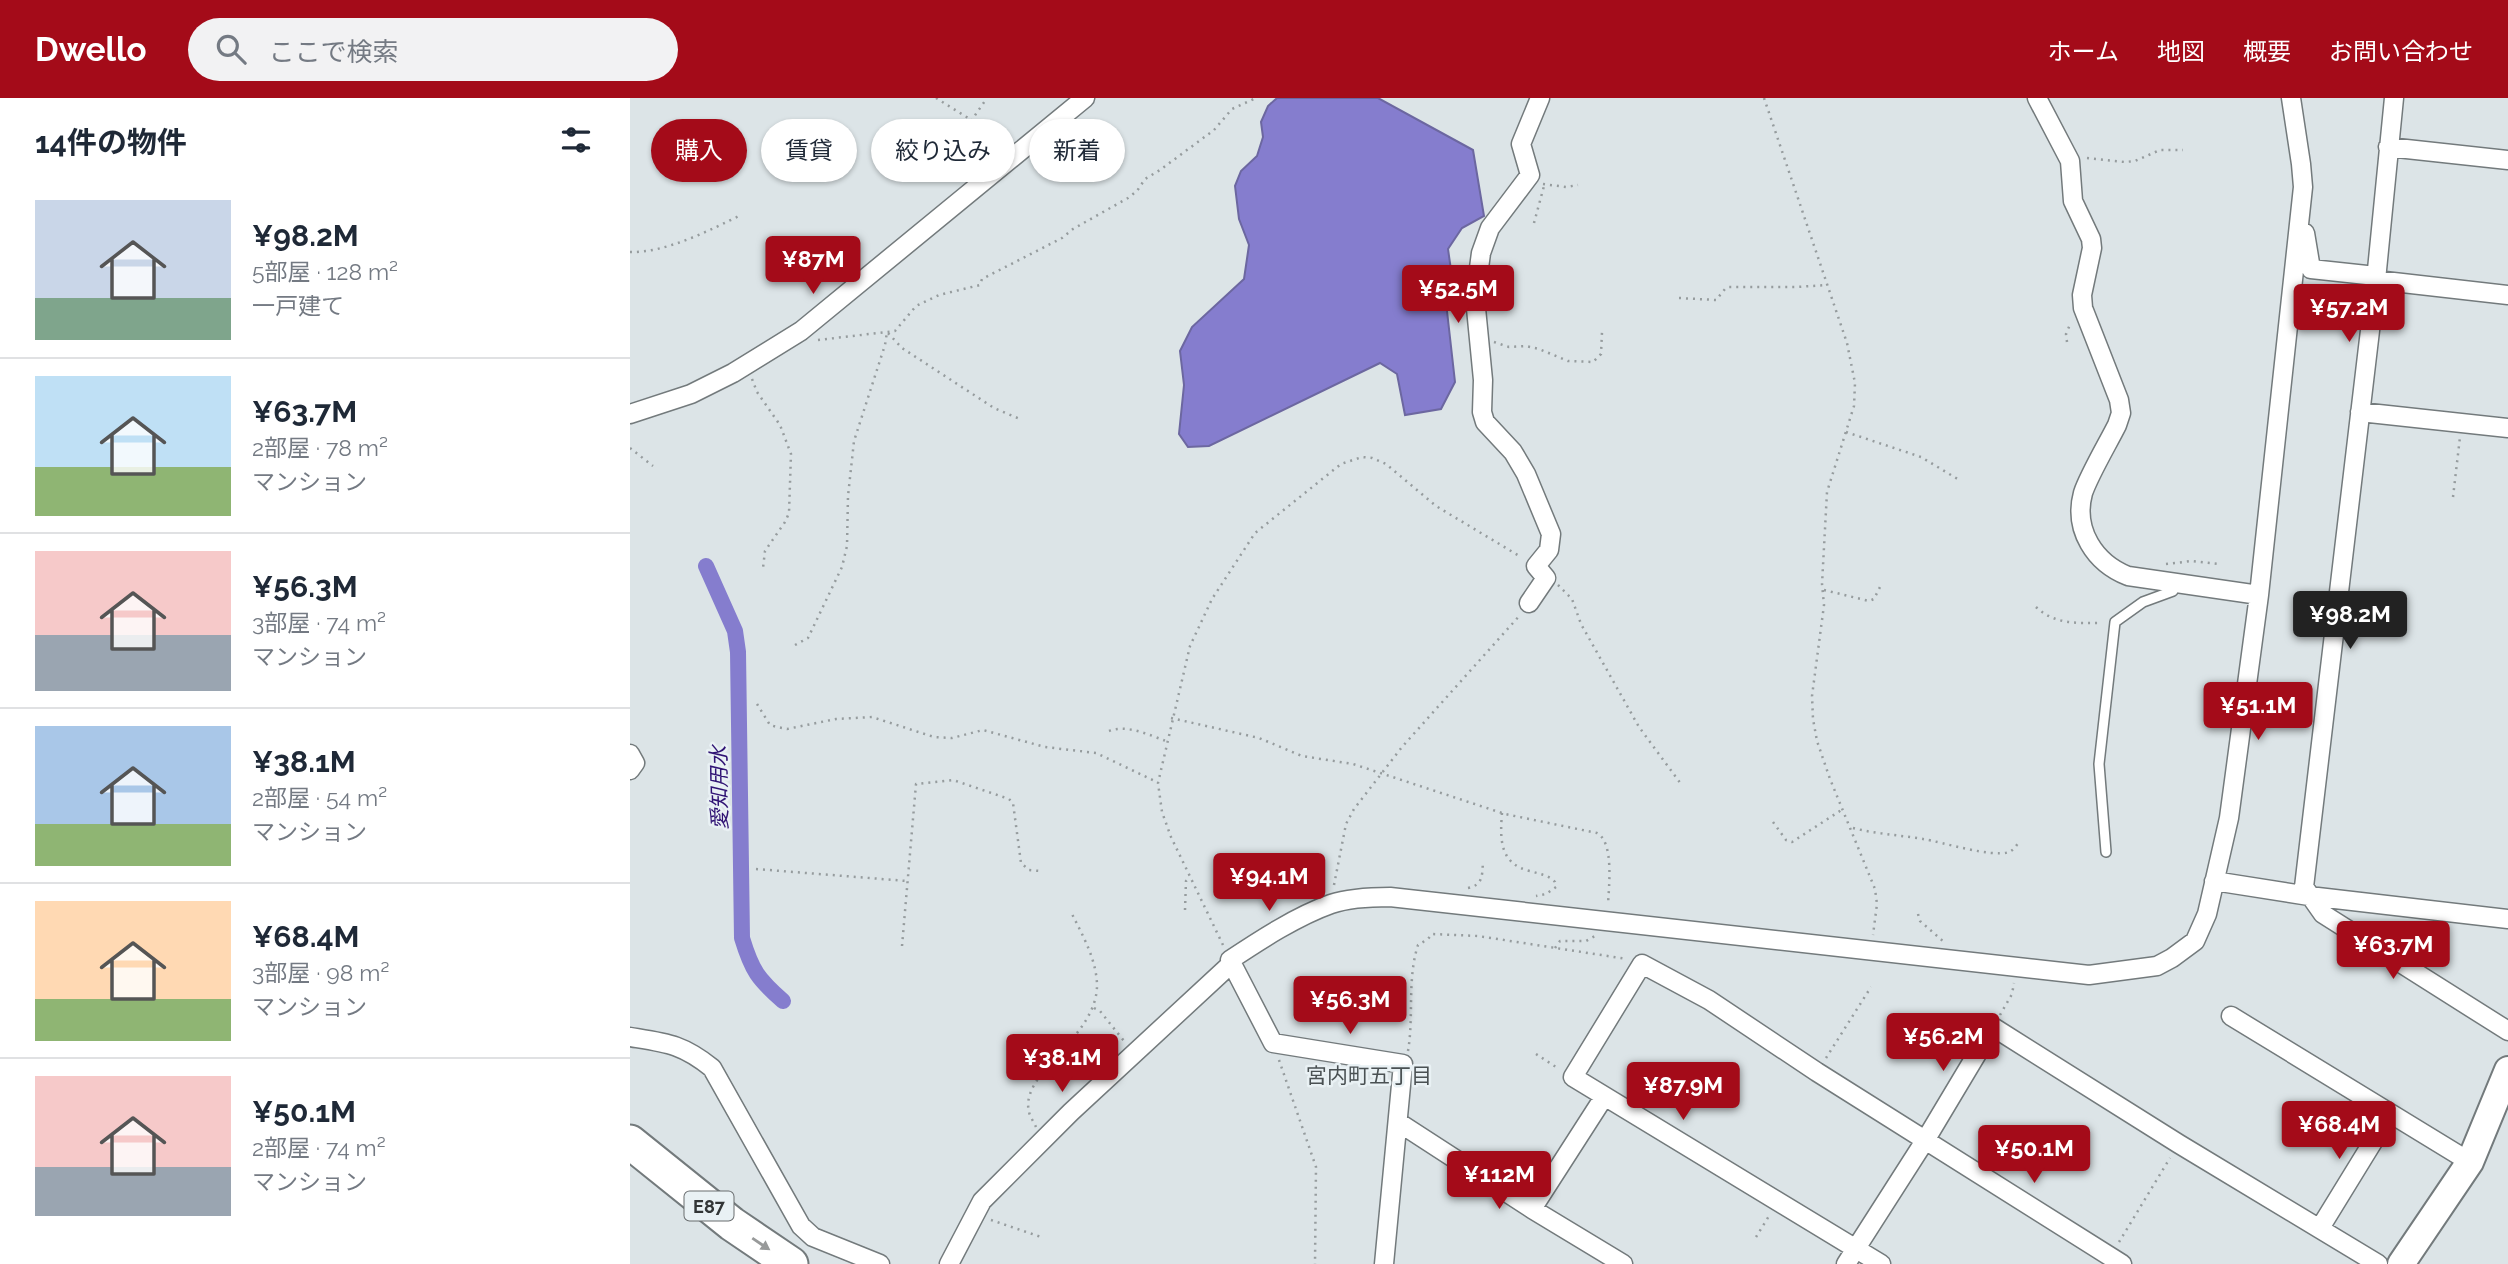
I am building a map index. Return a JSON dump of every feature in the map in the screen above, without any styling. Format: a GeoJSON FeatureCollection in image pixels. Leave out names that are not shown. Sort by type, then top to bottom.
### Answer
{"type":"FeatureCollection","features":[{"type":"Feature","properties":{"kind":"highway","name":"E87"},"geometry":{"type":"LineString","coordinates":[[630,1142],[733,1224],[791,1264]]}},
{"type":"Feature","properties":{"kind":"highway","name":"E87"},"geometry":{"type":"LineString","coordinates":[[630,1172],[751,1264]]}},
{"type":"Feature","properties":{"kind":"street"},"geometry":{"type":"LineString","coordinates":[[1015,154],[1085,98]]}},
{"type":"Feature","properties":{"kind":"street"},"geometry":{"type":"LineString","coordinates":[[1529,603],[1549,550],[1551,534],[1527,474],[1513,452],[1485,422],[1482,412],[1483,380],[1475,298],[1481,253],[1490,228],[1537,179],[1521,144],[1540,98]]}},
{"type":"Feature","properties":{"kind":"street"},"geometry":{"type":"LineString","coordinates":[[2037,98],[2070,161],[2073,201],[2091,239],[2092,248],[2082,295],[2082,308],[2115,388],[2120,413],[2118,425],[2083,493],[2085,531],[2095,555],[2111,569],[2139,577],[2259,595]]}},
{"type":"Feature","properties":{"kind":"street"},"geometry":{"type":"LineString","coordinates":[[949,1264],[982,1201],[1231,961],[1266,935],[1330,904],[1374,897],[1430,902],[2090,975],[2157,966],[2195,941],[2207,914],[2229,818],[2259,595],[2303,187],[2291,98]]}},
{"type":"Feature","properties":{"kind":"street"},"geometry":{"type":"LineString","coordinates":[[2393,98],[2376,278],[2304,887],[2323,914],[2508,1031]]}},
{"type":"Feature","properties":{"kind":"street"},"geometry":{"type":"LineString","coordinates":[[2388,147],[2508,160]]}},
{"type":"Feature","properties":{"kind":"street"},"geometry":{"type":"LineString","coordinates":[[630,414],[691,394],[733,373],[791,337],[980,182]]}},
{"type":"Feature","properties":{"kind":"street"},"geometry":{"type":"LineString","coordinates":[[2300,225],[2305,228],[2311,269],[2508,295]]}},
{"type":"Feature","properties":{"kind":"street"},"geometry":{"type":"LineString","coordinates":[[2360,412],[2508,428]]}},
{"type":"Feature","properties":{"kind":"street"},"geometry":{"type":"LineString","coordinates":[[630,754],[635,763],[630,770]]}},
{"type":"Feature","properties":{"kind":"street"},"geometry":{"type":"LineString","coordinates":[[2214,881],[2309,896],[2508,919]]}},
{"type":"Feature","properties":{"kind":"street"},"geometry":{"type":"LineString","coordinates":[[1231,961],[1273,1043],[1403,1064],[1384,1264]]}},
{"type":"Feature","properties":{"kind":"street"},"geometry":{"type":"LineString","coordinates":[[1881,1264],[1573,1077],[1642,964],[1709,1000],[1816,1072],[2116,1260]]}},
{"type":"Feature","properties":{"kind":"street"},"geometry":{"type":"LineString","coordinates":[[2231,1016],[2470,1163]]}},
{"type":"Feature","properties":{"kind":"street"},"geometry":{"type":"LineString","coordinates":[[1846,1264],[1993,1027],[2179,1144],[2378,1264]]}},
{"type":"Feature","properties":{"kind":"street"},"geometry":{"type":"LineString","coordinates":[[630,1037],[675,1044],[694,1053],[712,1068],[802,1226],[813,1237],[880,1264]]}},
{"type":"Feature","properties":{"kind":"street"},"geometry":{"type":"LineString","coordinates":[[2401,1264],[2470,1163],[2508,1069]]}},
{"type":"Feature","properties":{"kind":"street"},"geometry":{"type":"LineString","coordinates":[[1532,1209],[1604,1097]]}},
{"type":"Feature","properties":{"kind":"street"},"geometry":{"type":"LineString","coordinates":[[2320,1228],[2390,1114]]}},
{"type":"Feature","properties":{"kind":"street"},"geometry":{"type":"LineString","coordinates":[[1398,1122],[1623,1264]]}},
{"type":"Feature","properties":{"kind":"lane"},"geometry":{"type":"LineString","coordinates":[[2106,852],[2099,764],[2115,622],[2143,602],[2173,591],[2176,583]]}},
{"type":"Feature","properties":{"kind":"path"},"geometry":{"type":"LineString","coordinates":[[936,98],[968,119]]}},
{"type":"Feature","properties":{"kind":"path"},"geometry":{"type":"LineString","coordinates":[[972,119],[987,98]]}},
{"type":"Feature","properties":{"kind":"path"},"geometry":{"type":"LineString","coordinates":[[791,337],[802,341],[895,331],[916,306],[939,295],[980,285],[982,279],[1062,238],[1088,219],[1112,209],[1136,191],[1145,179],[1214,130],[1233,109],[1256,98]]}},
{"type":"Feature","properties":{"kind":"path"},"geometry":{"type":"LineString","coordinates":[[1765,98],[1847,343],[1855,383],[1854,407],[1827,492],[1824,605],[1812,696],[1817,741],[1875,890],[1877,904],[1871,950]]}},
{"type":"Feature","properties":{"kind":"path"},"geometry":{"type":"LineString","coordinates":[[2070,161],[2102,158],[2135,161],[2160,150],[2183,150]]}},
{"type":"Feature","properties":{"kind":"path"},"geometry":{"type":"LineString","coordinates":[[1534,223],[1537,179],[1566,187],[1578,185]]}},
{"type":"Feature","properties":{"kind":"path"},"geometry":{"type":"LineString","coordinates":[[630,252],[656,249],[705,232],[741,215]]}},
{"type":"Feature","properties":{"kind":"path"},"geometry":{"type":"LineString","coordinates":[[1679,298],[1716,300],[1724,289],[1730,287],[1797,288],[1826,285]]}},
{"type":"Feature","properties":{"kind":"path"},"geometry":{"type":"LineString","coordinates":[[887,332],[902,348],[994,408],[1020,419]]}},
{"type":"Feature","properties":{"kind":"path"},"geometry":{"type":"LineString","coordinates":[[795,645],[808,638],[842,567],[847,546],[848,496],[854,441],[887,332]]}},
{"type":"Feature","properties":{"kind":"path"},"geometry":{"type":"LineString","coordinates":[[1478,333],[1500,345],[1539,349],[1558,358],[1581,362],[1598,360],[1601,354],[1602,332]]}},
{"type":"Feature","properties":{"kind":"path"},"geometry":{"type":"LineString","coordinates":[[752,376],[757,393],[780,425],[790,454],[789,513],[765,551],[763,568]]}},
{"type":"Feature","properties":{"kind":"path"},"geometry":{"type":"LineString","coordinates":[[2453,497],[2462,423]]}},
{"type":"Feature","properties":{"kind":"path"},"geometry":{"type":"LineString","coordinates":[[1846,432],[1921,457],[1961,481]]}},
{"type":"Feature","properties":{"kind":"path"},"geometry":{"type":"LineString","coordinates":[[630,448],[653,466]]}},
{"type":"Feature","properties":{"kind":"path"},"geometry":{"type":"LineString","coordinates":[[1231,961],[1189,878],[1162,812],[1158,783],[1171,718],[1190,646],[1212,599],[1247,544],[1255,533],[1290,503],[1341,464],[1354,458],[1372,458],[1386,464],[1436,506],[1565,590],[1639,727],[1681,784]]}},
{"type":"Feature","properties":{"kind":"path"},"geometry":{"type":"LineString","coordinates":[[2139,577],[2141,572],[2155,566],[2192,561],[2218,565]]}},
{"type":"Feature","properties":{"kind":"path"},"geometry":{"type":"LineString","coordinates":[[1823,590],[1869,601],[1874,599],[1881,585]]}},
{"type":"Feature","properties":{"kind":"path"},"geometry":{"type":"LineString","coordinates":[[1330,904],[1346,824],[1354,809],[1402,747],[1529,603]]}},
{"type":"Feature","properties":{"kind":"path"},"geometry":{"type":"LineString","coordinates":[[2036,607],[2051,619],[2065,622],[2115,622]]}},
{"type":"Feature","properties":{"kind":"path"},"geometry":{"type":"LineString","coordinates":[[757,704],[770,724],[787,729],[836,719],[872,717],[934,737],[952,738],[983,730],[1045,747],[1096,753],[1158,783]]}},
{"type":"Feature","properties":{"kind":"path"},"geometry":{"type":"LineString","coordinates":[[1171,718],[1259,738],[1302,756],[1353,764],[1502,813],[1603,836],[1608,847],[1611,929],[1586,941],[1560,941],[1555,948]]}},
{"type":"Feature","properties":{"kind":"path"},"geometry":{"type":"LineString","coordinates":[[1109,731],[1129,729],[1166,741]]}},
{"type":"Feature","properties":{"kind":"path"},"geometry":{"type":"LineString","coordinates":[[902,946],[916,784],[953,780],[1009,799],[1013,803],[1021,863],[1029,870],[1040,871]]}},
{"type":"Feature","properties":{"kind":"path"},"geometry":{"type":"LineString","coordinates":[[1773,822],[1786,841],[1792,842],[1843,810]]}},
{"type":"Feature","properties":{"kind":"path"},"geometry":{"type":"LineString","coordinates":[[1502,813],[1502,846],[1508,860],[1524,870],[1552,878],[1555,882],[1556,887],[1552,891],[1526,897]]}},
{"type":"Feature","properties":{"kind":"path"},"geometry":{"type":"LineString","coordinates":[[1851,827],[1876,835],[1921,839],[1982,852],[2009,852],[2020,840]]}},
{"type":"Feature","properties":{"kind":"path"},"geometry":{"type":"LineString","coordinates":[[1430,902],[1445,892],[1477,886],[1482,879],[1483,862]]}},
{"type":"Feature","properties":{"kind":"path"},"geometry":{"type":"LineString","coordinates":[[757,869],[908,881]]}},
{"type":"Feature","properties":{"kind":"path"},"geometry":{"type":"LineString","coordinates":[[1185,910],[1186,881],[1189,878]]}},
{"type":"Feature","properties":{"kind":"path"},"geometry":{"type":"LineString","coordinates":[[1043,1140],[1028,1111],[1034,1084],[1078,1032],[1094,1008],[1097,984],[1095,971],[1090,952],[1072,914]]}},
{"type":"Feature","properties":{"kind":"path"},"geometry":{"type":"LineString","coordinates":[[1918,914],[1920,921],[1933,934],[1943,941],[1972,951],[1977,962]]}},
{"type":"Feature","properties":{"kind":"path"},"geometry":{"type":"LineString","coordinates":[[1403,1064],[1412,1026],[1410,1008],[1415,955],[1418,945],[1432,934],[1478,936],[1639,961],[1642,964]]}},
{"type":"Feature","properties":{"kind":"path"},"geometry":{"type":"LineString","coordinates":[[1993,1027],[2012,994],[2016,966]]}},
{"type":"Feature","properties":{"kind":"path"},"geometry":{"type":"LineString","coordinates":[[1816,1072],[1871,987]]}},
{"type":"Feature","properties":{"kind":"path"},"geometry":{"type":"LineString","coordinates":[[1094,1008],[1100,1011],[1118,1033],[1133,1056]]}},
{"type":"Feature","properties":{"kind":"path"},"geometry":{"type":"LineString","coordinates":[[1273,1043],[1316,1167],[1315,1264]]}},
{"type":"Feature","properties":{"kind":"path"},"geometry":{"type":"LineString","coordinates":[[1536,1054],[1573,1077]]}},
{"type":"Feature","properties":{"kind":"path"},"geometry":{"type":"LineString","coordinates":[[2116,1260],[2179,1144]]}},
{"type":"Feature","properties":{"kind":"path"},"geometry":{"type":"LineString","coordinates":[[1756,1237],[1779,1202]]}},
{"type":"Feature","properties":{"kind":"path"},"geometry":{"type":"LineString","coordinates":[[975,1213],[1044,1238]]}},
{"type":"Feature","properties":{"kind":"shaded area"},"geometry":{"type":"Polygon","coordinates":[[[1277,98],[1378,98],[1473,150],[1484,216],[1462,228],[1448,249],[1451,270],[1447,311],[1455,382],[1441,409],[1405,415],[1397,374],[1380,363],[1209,446],[1188,447],[1179,434],[1184,385],[1180,351],[1192,327],[1244,279],[1249,245],[1239,219],[1235,186],[1241,171],[1257,156],[1263,137],[1261,122],[1268,106],[1277,98]]]}},
{"type":"Feature","properties":{"kind":"waterway","name":"愛知用水"},"geometry":{"type":"LineString","coordinates":[[706,566],[735,631],[738,652],[742,938],[757,974],[783,1001]]}},
{"type":"Feature","properties":{"kind":"district","name":"宮内町五丁目"},"geometry":{"type":"Point","coordinates":[1369,1075]}}]}
